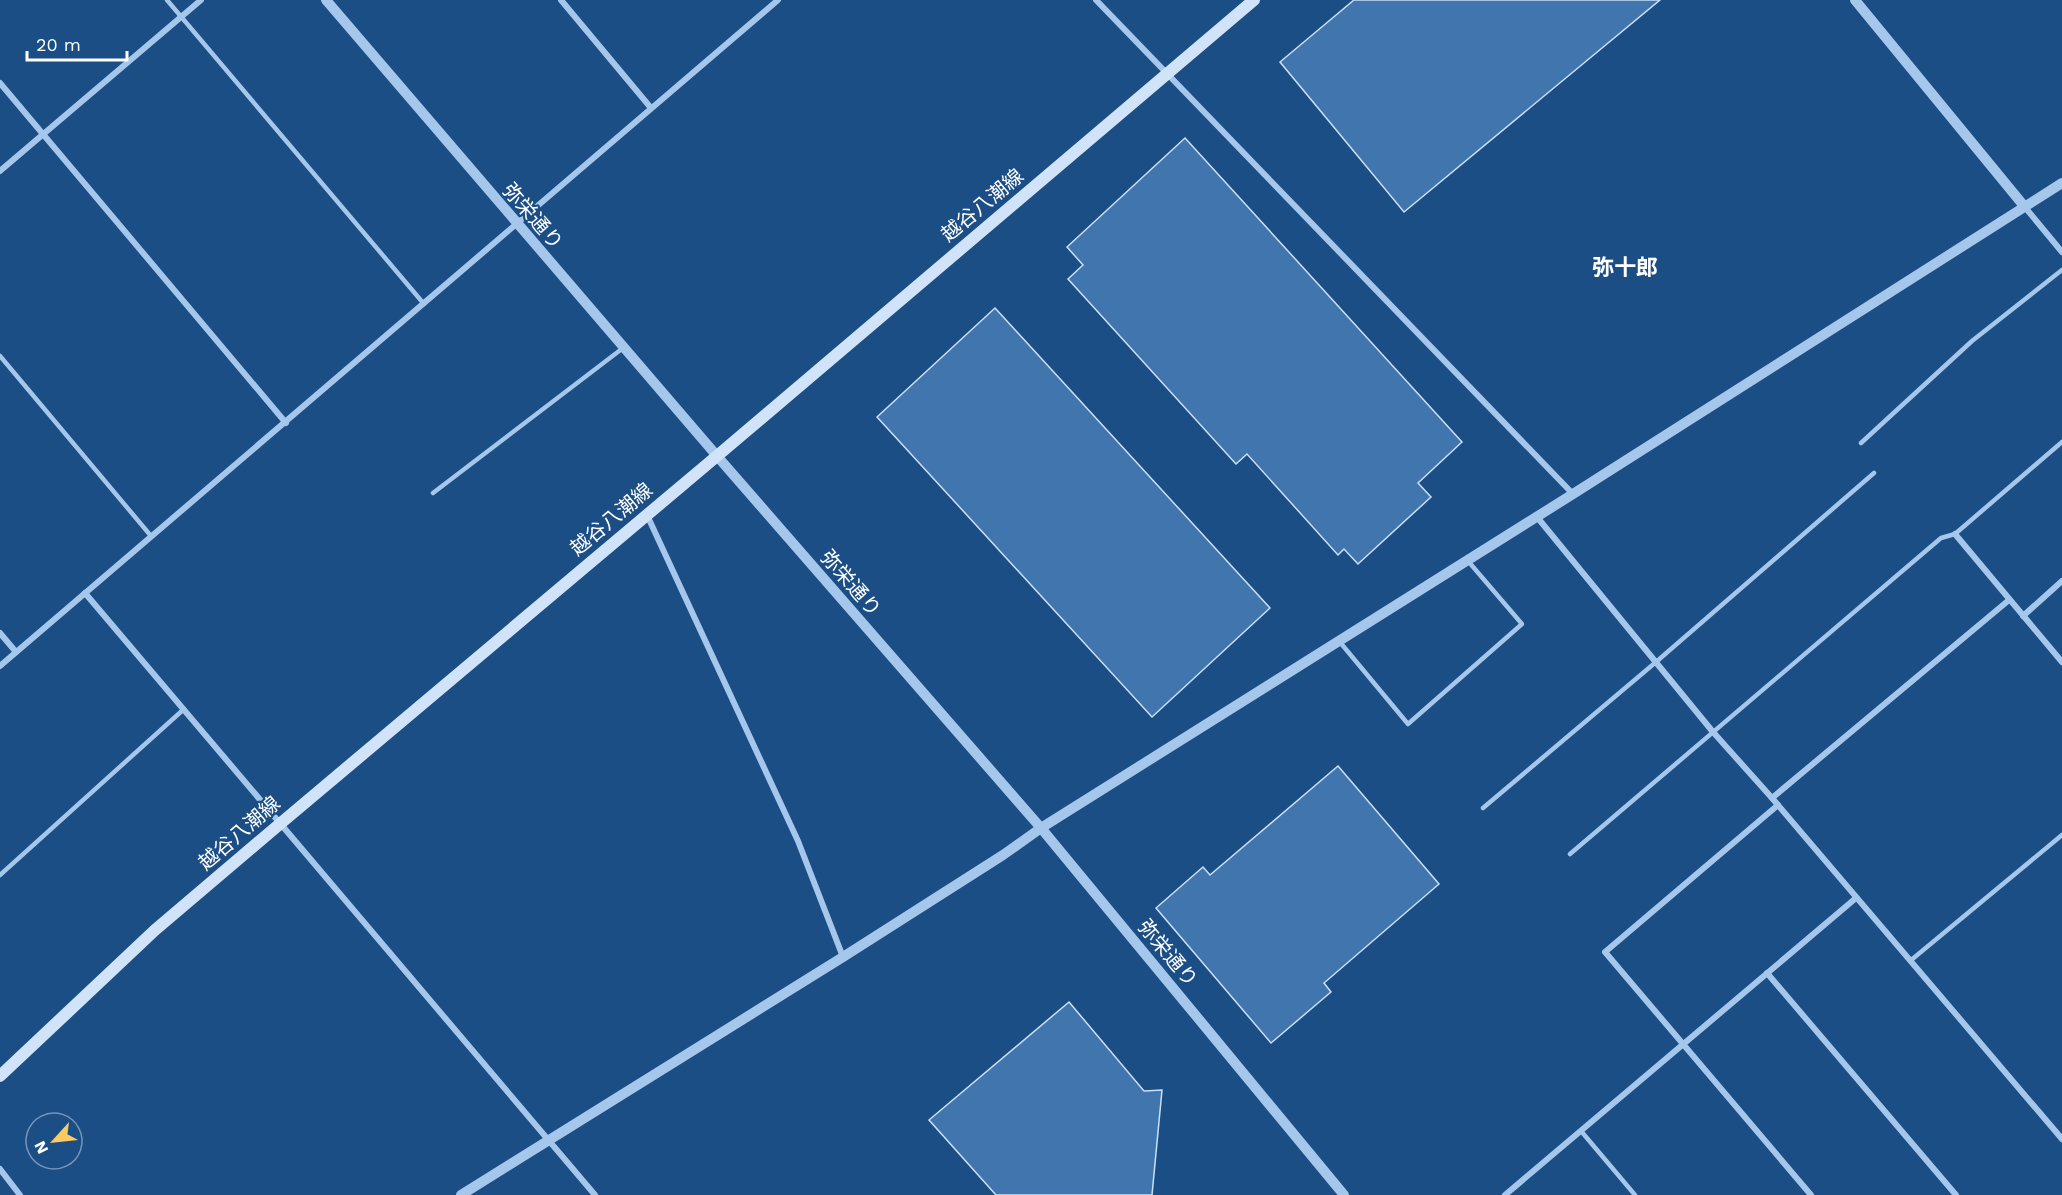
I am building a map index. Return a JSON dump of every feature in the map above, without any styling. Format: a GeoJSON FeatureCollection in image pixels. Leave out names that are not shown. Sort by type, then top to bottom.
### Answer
{"type":"FeatureCollection","features":[{"type":"Feature","properties":{"kind":"main road","name":"越谷八潮線"},"geometry":{"type":"LineString","coordinates":[[0,1076],[155,930],[1254,0]]}},
{"type":"Feature","properties":{"kind":"street"},"geometry":{"type":"LineString","coordinates":[[0,171],[201,0]]}},
{"type":"Feature","properties":{"kind":"street","name":"弥栄通り"},"geometry":{"type":"LineString","coordinates":[[326,0],[516,225],[1041,828],[1344,1195]]}},
{"type":"Feature","properties":{"kind":"street"},"geometry":{"type":"LineString","coordinates":[[561,0],[651,108]]}},
{"type":"Feature","properties":{"kind":"street"},"geometry":{"type":"LineString","coordinates":[[0,666],[777,0]]}},
{"type":"Feature","properties":{"kind":"street"},"geometry":{"type":"LineString","coordinates":[[1096,0],[1573,494]]}},
{"type":"Feature","properties":{"kind":"street"},"geometry":{"type":"LineString","coordinates":[[1855,0],[2062,252]]}},
{"type":"Feature","properties":{"kind":"street"},"geometry":{"type":"LineString","coordinates":[[0,83],[286,423]]}},
{"type":"Feature","properties":{"kind":"street"},"geometry":{"type":"LineString","coordinates":[[461,1195],[843,957],[1003,855],[1041,828],[1537,517],[2062,183]]}},
{"type":"Feature","properties":{"kind":"street"},"geometry":{"type":"LineString","coordinates":[[647,514],[798,841],[843,957]]}},
{"type":"Feature","properties":{"kind":"street"},"geometry":{"type":"LineString","coordinates":[[1537,517],[1713,732],[1772,798],[2062,1139]]}},
{"type":"Feature","properties":{"kind":"street"},"geometry":{"type":"LineString","coordinates":[[1955,534],[2062,662]]}},
{"type":"Feature","properties":{"kind":"street"},"geometry":{"type":"LineString","coordinates":[[2023,616],[2062,581]]}},
{"type":"Feature","properties":{"kind":"street"},"geometry":{"type":"LineString","coordinates":[[85,593],[595,1195]]}},
{"type":"Feature","properties":{"kind":"street"},"geometry":{"type":"LineString","coordinates":[[1772,798],[2009,600]]}},
{"type":"Feature","properties":{"kind":"street"},"geometry":{"type":"LineString","coordinates":[[0,633],[16,652]]}},
{"type":"Feature","properties":{"kind":"street"},"geometry":{"type":"LineString","coordinates":[[1778,806],[1605,952],[1811,1195]]}},
{"type":"Feature","properties":{"kind":"street"},"geometry":{"type":"LineString","coordinates":[[1505,1195],[1856,898]]}},
{"type":"Feature","properties":{"kind":"street"},"geometry":{"type":"LineString","coordinates":[[1767,973],[1956,1195]]}},
{"type":"Feature","properties":{"kind":"street"},"geometry":{"type":"LineString","coordinates":[[0,1169],[20,1195]]}},
{"type":"Feature","properties":{"kind":"lane"},"geometry":{"type":"LineString","coordinates":[[167,0],[424,303]]}},
{"type":"Feature","properties":{"kind":"lane"},"geometry":{"type":"LineString","coordinates":[[1861,443],[1972,341],[2062,270]]}},
{"type":"Feature","properties":{"kind":"lane"},"geometry":{"type":"LineString","coordinates":[[433,493],[623,348]]}},
{"type":"Feature","properties":{"kind":"lane"},"geometry":{"type":"LineString","coordinates":[[0,356],[151,536]]}},
{"type":"Feature","properties":{"kind":"lane"},"geometry":{"type":"LineString","coordinates":[[1570,854],[1941,538],[1955,534],[2062,442]]}},
{"type":"Feature","properties":{"kind":"lane"},"geometry":{"type":"LineString","coordinates":[[1483,808],[1874,473]]}},
{"type":"Feature","properties":{"kind":"lane"},"geometry":{"type":"LineString","coordinates":[[1339,641],[1408,724],[1522,624],[1468,560]]}},
{"type":"Feature","properties":{"kind":"lane"},"geometry":{"type":"LineString","coordinates":[[0,875],[184,709]]}},
{"type":"Feature","properties":{"kind":"lane"},"geometry":{"type":"LineString","coordinates":[[1910,961],[2062,835]]}},
{"type":"Feature","properties":{"kind":"lane"},"geometry":{"type":"LineString","coordinates":[[1581,1131],[1635,1195]]}},
{"type":"Feature","properties":{"kind":"building"},"geometry":{"type":"Polygon","coordinates":[[[1354,0],[1660,0],[1404,212],[1280,62],[1354,0]]]}},
{"type":"Feature","properties":{"kind":"building"},"geometry":{"type":"Polygon","coordinates":[[[1185,138],[1462,442],[1418,483],[1431,497],[1358,564],[1344,549],[1338,555],[1247,454],[1236,464],[1068,279],[1083,265],[1067,247],[1185,138]]]}},
{"type":"Feature","properties":{"kind":"building"},"geometry":{"type":"Polygon","coordinates":[[[995,308],[1270,608],[1152,717],[877,417],[995,308]]]}},
{"type":"Feature","properties":{"kind":"building"},"geometry":{"type":"Polygon","coordinates":[[[1338,766],[1439,884],[1324,983],[1331,992],[1271,1043],[1156,908],[1203,867],[1210,875],[1338,766]]]}},
{"type":"Feature","properties":{"kind":"building"},"geometry":{"type":"Polygon","coordinates":[[[1069,1002],[1144,1091],[1162,1090],[1152,1195],[996,1195],[929,1120],[1069,1002]]]}},
{"type":"Feature","properties":{"kind":"district","name":"弥十郎"},"geometry":{"type":"Point","coordinates":[1625,267]}}]}
